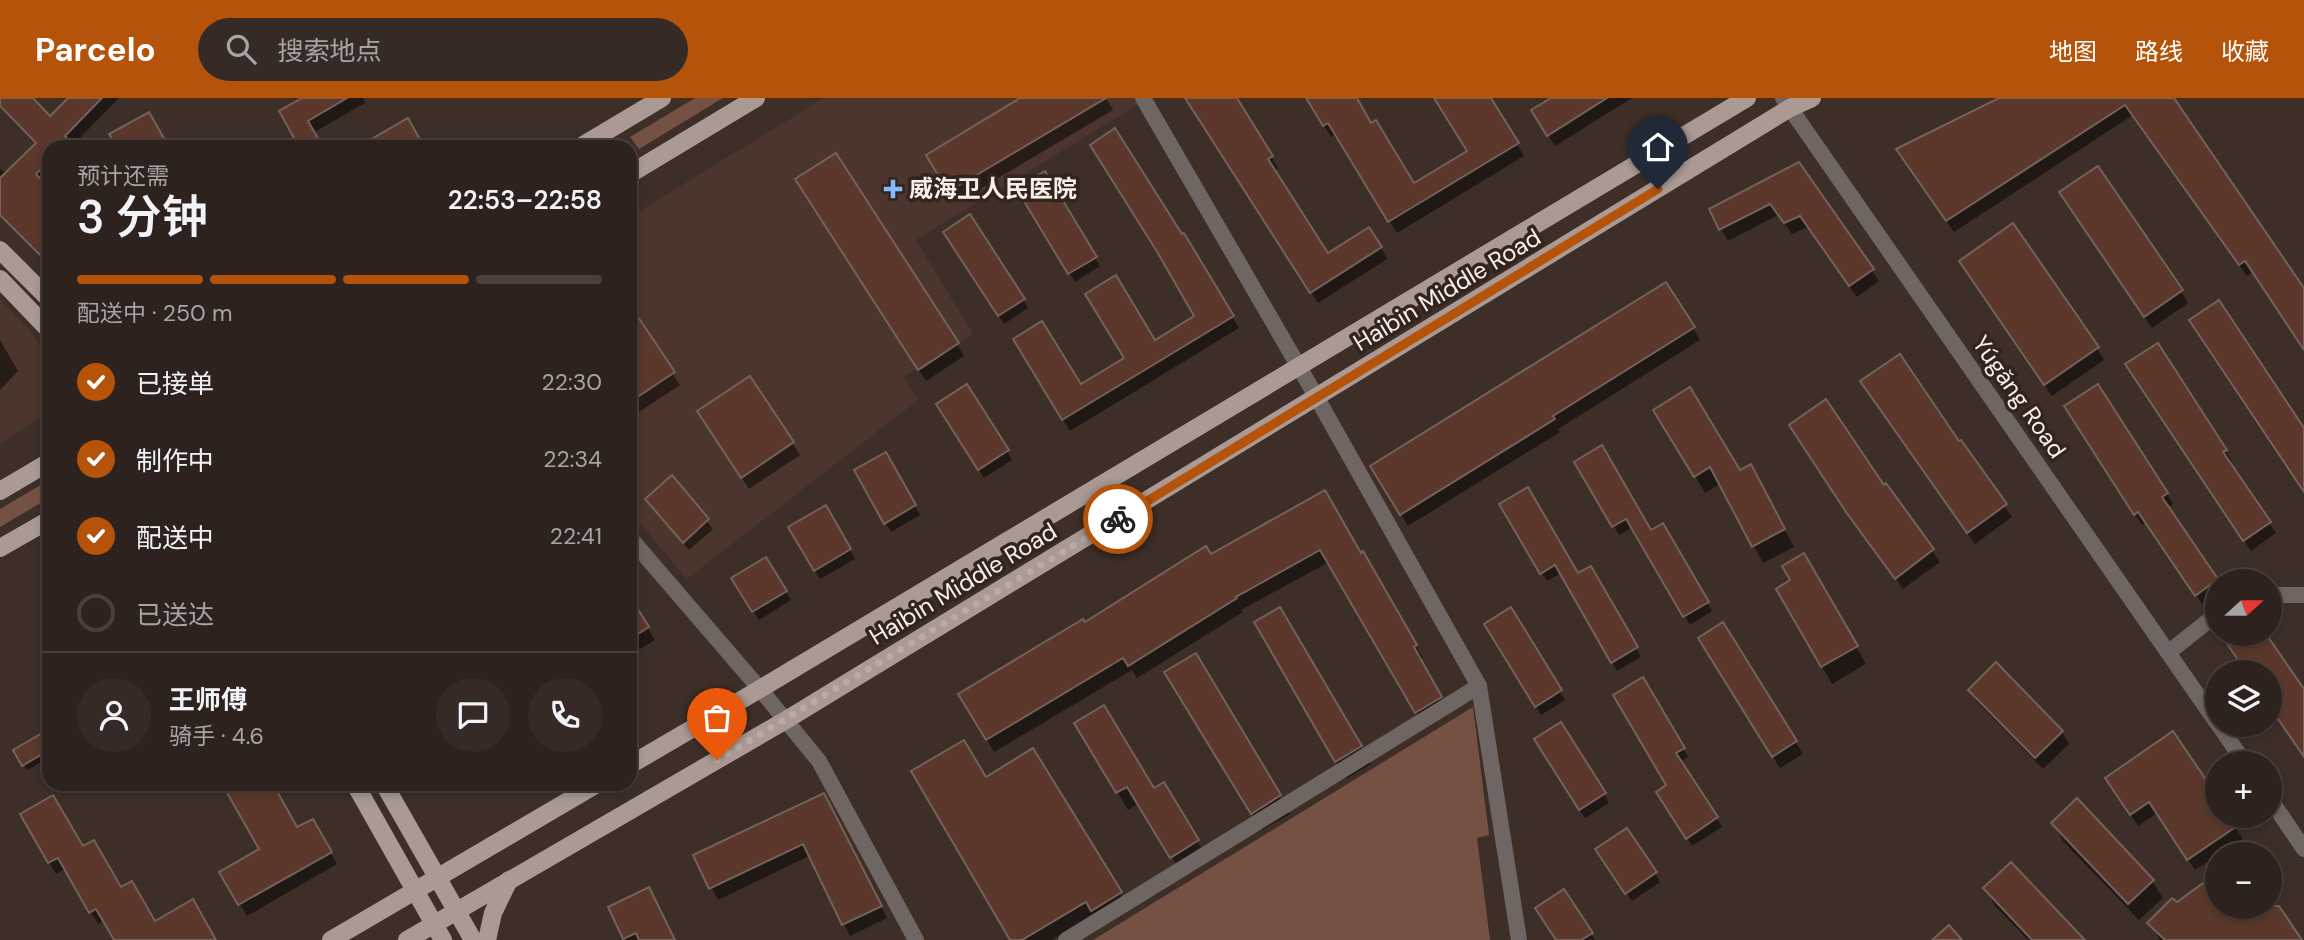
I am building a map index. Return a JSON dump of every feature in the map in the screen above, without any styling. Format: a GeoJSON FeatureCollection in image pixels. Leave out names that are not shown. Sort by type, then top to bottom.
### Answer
{"type":"FeatureCollection","features":[{"type":"Feature","properties":{"kind":"main road"},"geometry":{"type":"LineString","coordinates":[[592,140],[662,98]]}},
{"type":"Feature","properties":{"kind":"main road"},"geometry":{"type":"LineString","coordinates":[[637,170],[756,98]]}},
{"type":"Feature","properties":{"kind":"main road","name":"Haibin Middle Road"},"geometry":{"type":"LineString","coordinates":[[637,761],[1747,98]]}},
{"type":"Feature","properties":{"kind":"main road","name":"Haibin Middle Road"},"geometry":{"type":"LineString","coordinates":[[407,940],[438,932],[457,910],[786,720],[1317,398],[1787,103],[1812,98]]}},
{"type":"Feature","properties":{"kind":"main road"},"geometry":{"type":"LineString","coordinates":[[0,250],[42,292]]}},
{"type":"Feature","properties":{"kind":"main road"},"geometry":{"type":"LineString","coordinates":[[0,279],[42,323]]}},
{"type":"Feature","properties":{"kind":"main road"},"geometry":{"type":"LineString","coordinates":[[0,491],[42,466]]}},
{"type":"Feature","properties":{"kind":"main road"},"geometry":{"type":"LineString","coordinates":[[0,548],[42,524]]}},
{"type":"Feature","properties":{"kind":"main road"},"geometry":{"type":"LineString","coordinates":[[359,791],[438,932]]}},
{"type":"Feature","properties":{"kind":"main road"},"geometry":{"type":"LineString","coordinates":[[388,791],[473,940]]}},
{"type":"Feature","properties":{"kind":"main road"},"geometry":{"type":"LineString","coordinates":[[331,940],[585,791]]}},
{"type":"Feature","properties":{"kind":"main road"},"geometry":{"type":"LineString","coordinates":[[487,940],[493,914],[509,880]]}},
{"type":"Feature","properties":{"kind":"street"},"geometry":{"type":"LineString","coordinates":[[1143,98],[1317,398],[1479,686],[1519,940]]}},
{"type":"Feature","properties":{"kind":"street","name":"Yúgǎng Road"},"geometry":{"type":"LineString","coordinates":[[1787,103],[2205,705]]}},
{"type":"Feature","properties":{"kind":"street"},"geometry":{"type":"LineString","coordinates":[[637,546],[819,761],[916,940]]}},
{"type":"Feature","properties":{"kind":"street"},"geometry":{"type":"LineString","coordinates":[[2282,595],[2304,595]]}},
{"type":"Feature","properties":{"kind":"street"},"geometry":{"type":"LineString","coordinates":[[2169,652],[2205,624]]}},
{"type":"Feature","properties":{"kind":"street"},"geometry":{"type":"LineString","coordinates":[[1066,940],[1479,686]]}},
{"type":"Feature","properties":{"kind":"street"},"geometry":{"type":"LineString","coordinates":[[2282,817],[2304,849]]}},
{"type":"Feature","properties":{"kind":"shaded area"},"geometry":{"type":"Polygon","coordinates":[[[695,98],[723,98],[639,149],[637,140],[630,137],[695,98]]]}},
{"type":"Feature","properties":{"kind":"shaded area"},"geometry":{"type":"Polygon","coordinates":[[[824,98],[1149,98],[916,240],[973,334],[903,377],[918,400],[687,579],[637,519],[637,213],[824,98]]]}},
{"type":"Feature","properties":{"kind":"shaded area"},"geometry":{"type":"Polygon","coordinates":[[[0,299],[31,331],[42,349],[42,416],[0,444],[0,299]]]}},
{"type":"Feature","properties":{"kind":"shaded area"},"geometry":{"type":"Polygon","coordinates":[[[42,484],[42,502],[0,527],[0,509],[42,484]]]}},
{"type":"Feature","properties":{"kind":"shaded area"},"geometry":{"type":"Polygon","coordinates":[[[1473,707],[1489,835],[1477,838],[1490,940],[1093,940],[1473,707]]]}},
{"type":"Feature","properties":{"kind":"building"},"geometry":{"type":"Polygon","coordinates":[[[0,98],[33,98],[50,116],[68,98],[102,98],[65,136],[69,140],[42,140],[42,168],[36,174],[42,180],[42,257],[0,215],[0,178],[36,143],[0,106],[0,98]]]}},
{"type":"Feature","properties":{"kind":"building"},"geometry":{"type":"Polygon","coordinates":[[[302,98],[347,98],[308,121],[319,140],[295,140],[279,111],[302,98]]]}},
{"type":"Feature","properties":{"kind":"building"},"geometry":{"type":"Polygon","coordinates":[[[1020,98],[1106,98],[948,192],[926,155],[1020,98]]]}},
{"type":"Feature","properties":{"kind":"building"},"geometry":{"type":"Polygon","coordinates":[[[1185,98],[1237,98],[1273,156],[1268,159],[1328,253],[1369,227],[1382,247],[1310,293],[1185,98]]]}},
{"type":"Feature","properties":{"kind":"building"},"geometry":{"type":"Polygon","coordinates":[[[1306,98],[1357,98],[1371,123],[1376,120],[1414,183],[1467,151],[1434,98],[1491,98],[1519,143],[1388,222],[1328,123],[1323,126],[1306,98]]]}},
{"type":"Feature","properties":{"kind":"building"},"geometry":{"type":"Polygon","coordinates":[[[1551,98],[1607,98],[1547,136],[1531,110],[1551,98]]]}},
{"type":"Feature","properties":{"kind":"building"},"geometry":{"type":"Polygon","coordinates":[[[1999,98],[2174,98],[2304,288],[2304,350],[2245,261],[2239,265],[2125,105],[1946,221],[1896,149],[1999,98]]]}},
{"type":"Feature","properties":{"kind":"building"},"geometry":{"type":"Polygon","coordinates":[[[149,112],[165,140],[113,140],[109,134],[149,112]]]}},
{"type":"Feature","properties":{"kind":"building"},"geometry":{"type":"Polygon","coordinates":[[[408,118],[420,140],[370,140],[408,118]]]}},
{"type":"Feature","properties":{"kind":"building"},"geometry":{"type":"Polygon","coordinates":[[[1115,128],[1182,234],[1184,233],[1234,316],[1062,420],[1013,339],[1042,321],[1081,384],[1124,358],[1085,294],[1116,275],[1155,340],[1194,316],[1090,145],[1115,128]]]}},
{"type":"Feature","properties":{"kind":"building"},"geometry":{"type":"Polygon","coordinates":[[[836,153],[959,343],[918,370],[795,179],[836,153]]]}},
{"type":"Feature","properties":{"kind":"building"},"geometry":{"type":"Polygon","coordinates":[[[1799,162],[1874,269],[1849,286],[1800,216],[1784,223],[1770,204],[1719,230],[1709,209],[1799,162]]]}},
{"type":"Feature","properties":{"kind":"building"},"geometry":{"type":"Polygon","coordinates":[[[2098,166],[2183,290],[2144,317],[2059,192],[2098,166]]]}},
{"type":"Feature","properties":{"kind":"building"},"geometry":{"type":"Polygon","coordinates":[[[1045,171],[1097,257],[1068,274],[1016,188],[1045,171]]]}},
{"type":"Feature","properties":{"kind":"building"},"geometry":{"type":"Polygon","coordinates":[[[970,214],[1025,299],[998,316],[943,232],[970,214]]]}},
{"type":"Feature","properties":{"kind":"building"},"geometry":{"type":"Polygon","coordinates":[[[2013,223],[2099,347],[2044,385],[1959,261],[2013,223]]]}},
{"type":"Feature","properties":{"kind":"building"},"geometry":{"type":"Polygon","coordinates":[[[1666,282],[1695,327],[1553,416],[1555,419],[1400,515],[1370,466],[1666,282]]]}},
{"type":"Feature","properties":{"kind":"building"},"geometry":{"type":"Polygon","coordinates":[[[2219,300],[2304,428],[2304,492],[2189,320],[2219,300]]]}},
{"type":"Feature","properties":{"kind":"building"},"geometry":{"type":"Polygon","coordinates":[[[637,315],[675,372],[637,397],[637,315]]]}},
{"type":"Feature","properties":{"kind":"building"},"geometry":{"type":"Polygon","coordinates":[[[2158,343],[2227,450],[2223,452],[2271,522],[2243,541],[2125,364],[2158,343]]]}},
{"type":"Feature","properties":{"kind":"building"},"geometry":{"type":"Polygon","coordinates":[[[1900,354],[1959,441],[1961,440],[2007,504],[1967,533],[1860,381],[1900,354]]]}},
{"type":"Feature","properties":{"kind":"building"},"geometry":{"type":"Polygon","coordinates":[[[750,376],[794,442],[741,478],[697,411],[750,376]]]}},
{"type":"Feature","properties":{"kind":"building"},"geometry":{"type":"Polygon","coordinates":[[[967,384],[1009,450],[978,470],[936,404],[967,384]]]}},
{"type":"Feature","properties":{"kind":"building"},"geometry":{"type":"Polygon","coordinates":[[[2098,384],[2168,493],[2162,497],[2211,569],[2205,569],[2205,589],[2195,596],[2138,512],[2134,515],[2064,406],[2098,384]]]}},
{"type":"Feature","properties":{"kind":"building"},"geometry":{"type":"Polygon","coordinates":[[[1690,387],[1740,470],[1751,464],[1785,529],[1752,547],[1710,467],[1694,477],[1653,410],[1690,387]]]}},
{"type":"Feature","properties":{"kind":"building"},"geometry":{"type":"Polygon","coordinates":[[[1826,399],[1884,485],[1886,483],[1934,549],[1895,579],[1846,512],[1789,425],[1826,399]]]}},
{"type":"Feature","properties":{"kind":"building"},"geometry":{"type":"Polygon","coordinates":[[[1602,445],[1651,530],[1663,523],[1709,602],[1683,617],[1626,519],[1612,527],[1574,462],[1602,445]]]}},
{"type":"Feature","properties":{"kind":"building"},"geometry":{"type":"Polygon","coordinates":[[[886,452],[916,505],[884,524],[854,470],[886,452]]]}},
{"type":"Feature","properties":{"kind":"building"},"geometry":{"type":"Polygon","coordinates":[[[672,475],[709,519],[683,543],[645,499],[672,475]]]}},
{"type":"Feature","properties":{"kind":"building"},"geometry":{"type":"Polygon","coordinates":[[[1528,487],[1578,573],[1591,566],[1638,647],[1611,663],[1555,565],[1540,574],[1499,504],[1528,487]]]}},
{"type":"Feature","properties":{"kind":"building"},"geometry":{"type":"Polygon","coordinates":[[[1325,490],[1417,645],[1414,647],[1442,697],[1415,713],[1320,550],[1236,597],[1128,666],[1123,658],[986,740],[958,694],[1083,619],[1085,622],[1206,546],[1211,554],[1325,490]]]}},
{"type":"Feature","properties":{"kind":"building"},"geometry":{"type":"Polygon","coordinates":[[[826,505],[851,549],[814,571],[788,527],[826,505]]]}},
{"type":"Feature","properties":{"kind":"building"},"geometry":{"type":"Polygon","coordinates":[[[1804,553],[1858,646],[1821,667],[1776,589],[1790,580],[1782,566],[1804,553]]]}},
{"type":"Feature","properties":{"kind":"building"},"geometry":{"type":"Polygon","coordinates":[[[766,557],[787,591],[752,612],[731,578],[766,557]]]}},
{"type":"Feature","properties":{"kind":"building"},"geometry":{"type":"Polygon","coordinates":[[[637,607],[649,627],[637,635],[637,607]]]}},
{"type":"Feature","properties":{"kind":"building"},"geometry":{"type":"Polygon","coordinates":[[[1280,607],[1362,746],[1335,762],[1254,622],[1280,607]]]}},
{"type":"Feature","properties":{"kind":"building"},"geometry":{"type":"Polygon","coordinates":[[[1511,607],[1562,690],[1535,707],[1484,624],[1511,607]]]}},
{"type":"Feature","properties":{"kind":"building"},"geometry":{"type":"Polygon","coordinates":[[[1723,622],[1797,741],[1772,757],[1698,638],[1723,622]]]}},
{"type":"Feature","properties":{"kind":"building"},"geometry":{"type":"Polygon","coordinates":[[[2229,646],[2274,646],[2304,689],[2304,757],[2282,725],[2282,660],[2238,660],[2229,646]]]}},
{"type":"Feature","properties":{"kind":"building"},"geometry":{"type":"Polygon","coordinates":[[[1196,653],[1281,795],[1251,814],[1164,672],[1196,653]]]}},
{"type":"Feature","properties":{"kind":"building"},"geometry":{"type":"Polygon","coordinates":[[[1996,662],[2063,731],[2035,758],[1968,690],[1996,662]]]}},
{"type":"Feature","properties":{"kind":"building"},"geometry":{"type":"Polygon","coordinates":[[[1643,677],[1685,748],[1676,753],[1718,817],[1686,839],[1656,792],[1666,785],[1613,695],[1643,677]]]}},
{"type":"Feature","properties":{"kind":"building"},"geometry":{"type":"Polygon","coordinates":[[[1104,705],[1154,788],[1164,782],[1199,840],[1170,858],[1127,787],[1116,793],[1074,723],[1104,705]]]}},
{"type":"Feature","properties":{"kind":"building"},"geometry":{"type":"Polygon","coordinates":[[[1561,722],[1606,793],[1579,810],[1534,739],[1561,722]]]}},
{"type":"Feature","properties":{"kind":"building"},"geometry":{"type":"Polygon","coordinates":[[[2173,731],[2205,778],[2205,828],[2234,828],[2213,842],[2205,842],[2205,848],[2187,860],[2149,802],[2130,815],[2105,778],[2173,731]]]}},
{"type":"Feature","properties":{"kind":"building"},"geometry":{"type":"Polygon","coordinates":[[[42,733],[42,754],[22,766],[13,750],[42,733]]]}},
{"type":"Feature","properties":{"kind":"building"},"geometry":{"type":"Polygon","coordinates":[[[964,740],[986,777],[1033,748],[1122,892],[1091,911],[1086,902],[1022,940],[1010,940],[911,771],[964,740]]]}},
{"type":"Feature","properties":{"kind":"building"},"geometry":{"type":"Polygon","coordinates":[[[226,791],[277,791],[297,827],[313,819],[332,852],[238,905],[219,872],[259,849],[226,791]]]}},
{"type":"Feature","properties":{"kind":"building"},"geometry":{"type":"Polygon","coordinates":[[[824,793],[882,906],[842,925],[803,844],[709,889],[693,855],[824,793]]]}},
{"type":"Feature","properties":{"kind":"building"},"geometry":{"type":"Polygon","coordinates":[[[53,795],[83,846],[94,840],[121,887],[132,881],[155,921],[193,899],[216,940],[114,940],[96,909],[89,913],[58,858],[48,863],[20,814],[53,795]]]}},
{"type":"Feature","properties":{"kind":"building"},"geometry":{"type":"Polygon","coordinates":[[[2077,798],[2154,880],[2128,904],[2051,823],[2077,798]]]}},
{"type":"Feature","properties":{"kind":"building"},"geometry":{"type":"Polygon","coordinates":[[[1627,828],[1657,872],[1625,894],[1595,849],[1627,828]]]}},
{"type":"Feature","properties":{"kind":"building"},"geometry":{"type":"Polygon","coordinates":[[[2011,862],[2085,940],[2032,940],[1983,888],[2011,862]]]}},
{"type":"Feature","properties":{"kind":"building"},"geometry":{"type":"Polygon","coordinates":[[[2205,882],[2205,919],[2282,919],[2282,910],[2302,940],[2165,940],[2147,923],[2172,898],[2177,902],[2205,882]]]}},
{"type":"Feature","properties":{"kind":"building"},"geometry":{"type":"Polygon","coordinates":[[[649,887],[675,940],[639,940],[636,933],[623,939],[608,907],[649,887]]]}},
{"type":"Feature","properties":{"kind":"building"},"geometry":{"type":"Polygon","coordinates":[[[1564,889],[1593,933],[1581,940],[1556,940],[1535,908],[1564,889]]]}},
{"type":"Feature","properties":{"kind":"building"},"geometry":{"type":"Polygon","coordinates":[[[1949,925],[1962,940],[1932,940],[1949,925]]]}},
{"type":"Feature","properties":{"kind":"way so far"},"geometry":{"type":"LineString","coordinates":[[717,760],[1118,519]]}},
{"type":"Feature","properties":{"kind":"place","name":"威海卫人民医院"},"geometry":{"type":"Point","coordinates":[893,189]}},
{"type":"Feature","properties":{"kind":"route"},"geometry":{"type":"LineString","coordinates":[[1118,519],[1658,189]]}}]}
